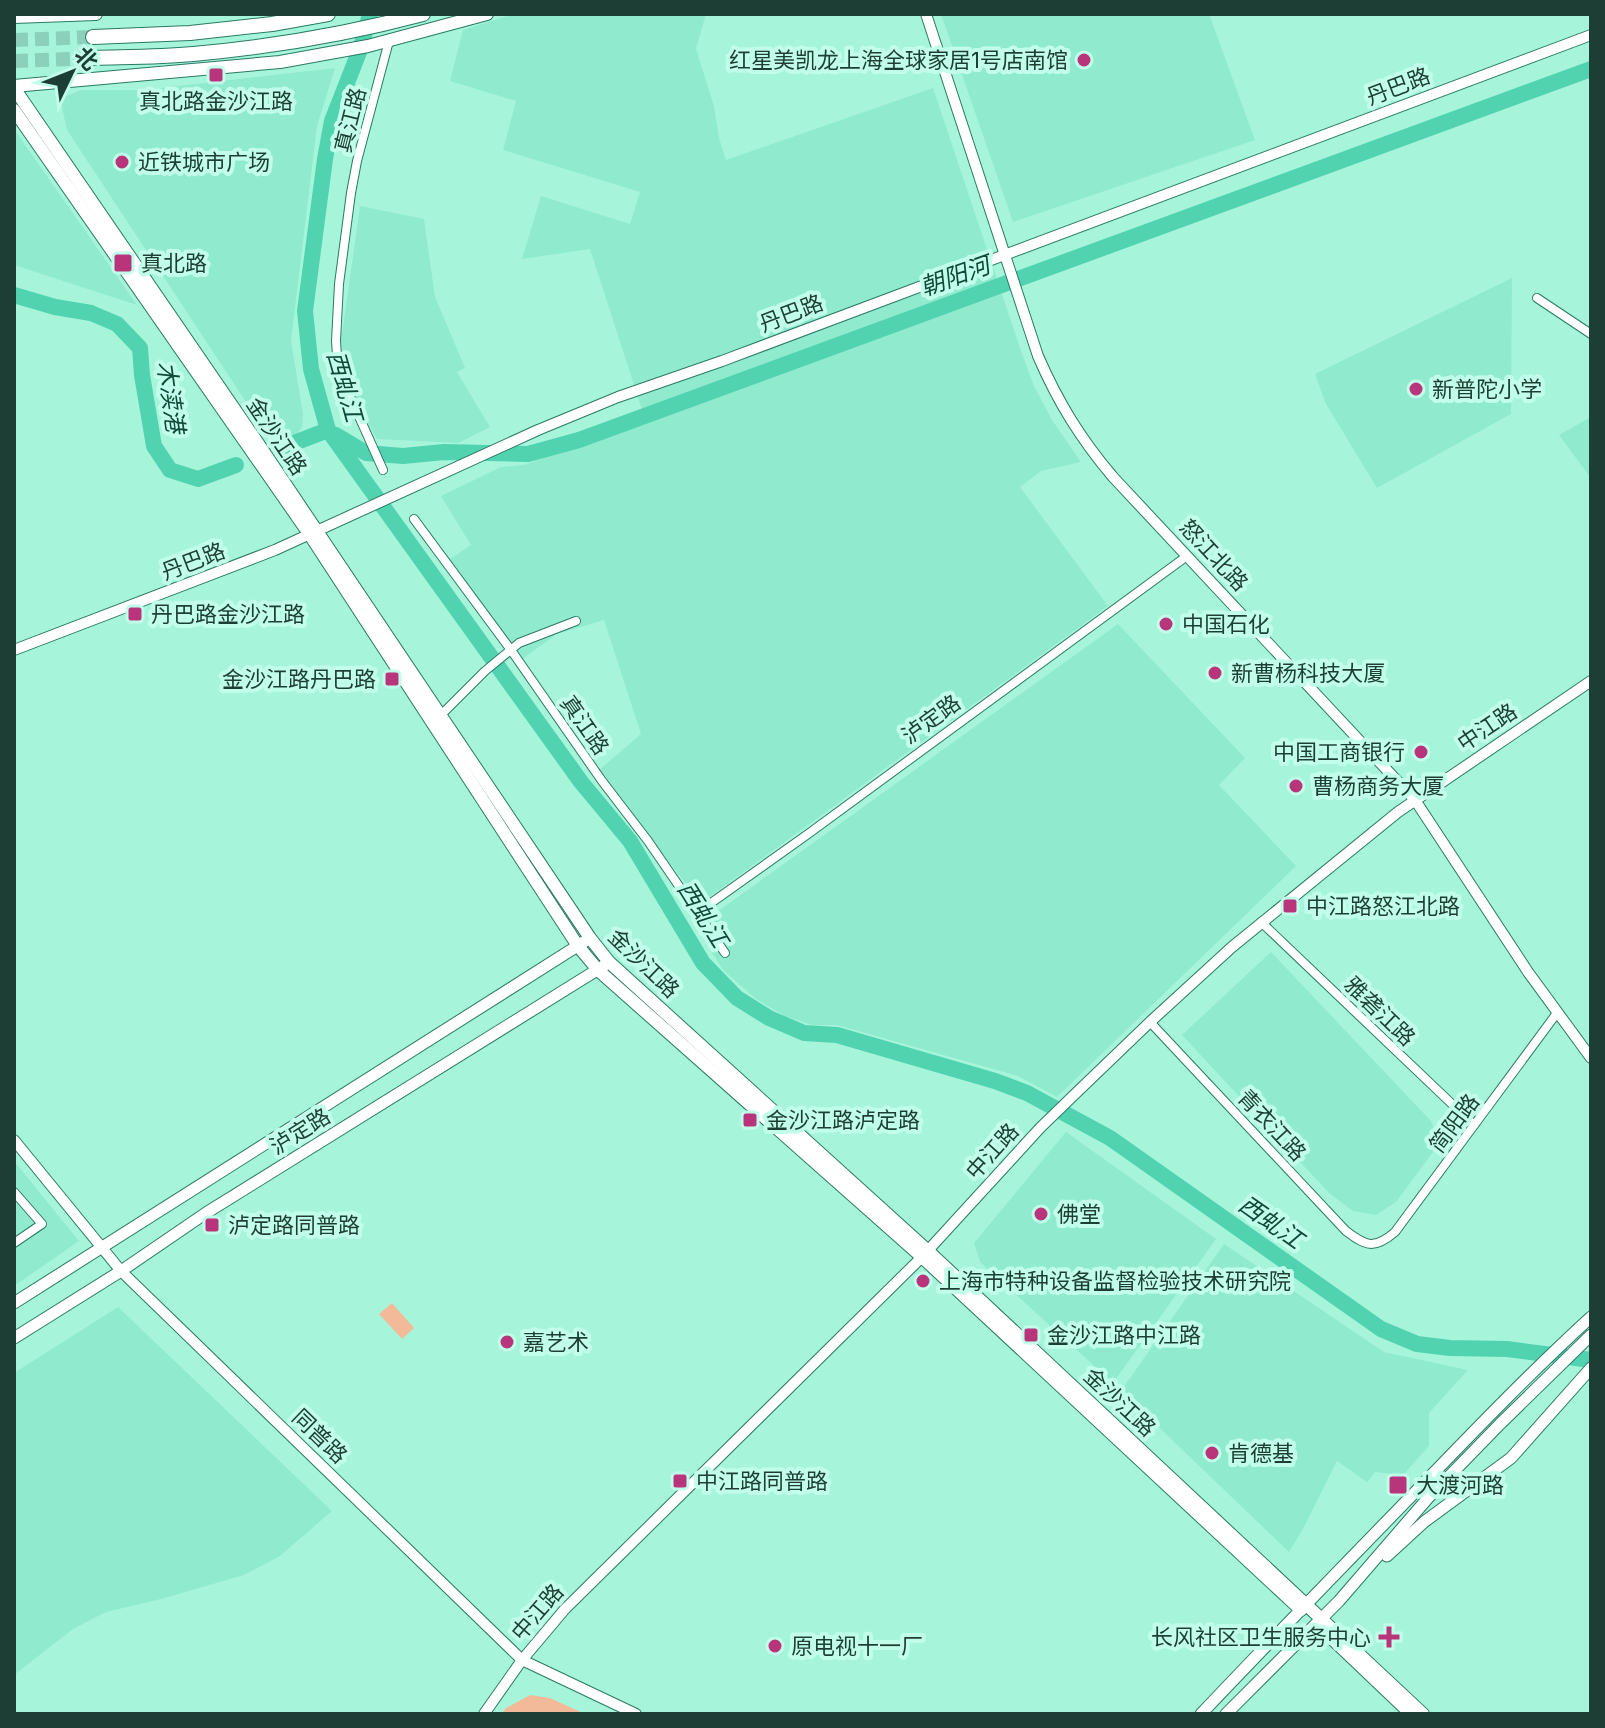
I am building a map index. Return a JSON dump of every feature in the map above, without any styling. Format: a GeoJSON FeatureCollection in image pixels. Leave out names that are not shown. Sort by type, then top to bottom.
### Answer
{"type":"FeatureCollection","features":[{"type":"Feature","properties":{"kind":"highway"},"geometry":{"type":"LineString","coordinates":[[93,37],[190,33],[328,14]]}},
{"type":"Feature","properties":{"kind":"highway"},"geometry":{"type":"LineString","coordinates":[[95,58],[190,55],[277,45],[375,27],[423,14]]}},
{"type":"Feature","properties":{"kind":"main road"},"geometry":{"type":"LineString","coordinates":[[14,17],[96,14]]}},
{"type":"Feature","properties":{"kind":"main road"},"geometry":{"type":"LineString","coordinates":[[14,87],[280,62],[368,46],[487,14]]}},
{"type":"Feature","properties":{"kind":"main road","name":"金沙江路"},"geometry":{"type":"LineString","coordinates":[[14,87],[314,533],[578,946],[925,1254],[1304,1606],[1411,1714]]}},
{"type":"Feature","properties":{"kind":"main road","name":"金沙江路"},"geometry":{"type":"LineString","coordinates":[[14,110],[441,715],[590,938],[604,966]]}},
{"type":"Feature","properties":{"kind":"main road","name":"泸定路"},"geometry":{"type":"LineString","coordinates":[[14,1303],[590,938]]}},
{"type":"Feature","properties":{"kind":"main road","name":"泸定路"},"geometry":{"type":"LineString","coordinates":[[14,1338],[206,1213],[604,966]]}},
{"type":"Feature","properties":{"kind":"main road"},"geometry":{"type":"LineString","coordinates":[[1201,1714],[1544,1361],[1591,1317]]}},
{"type":"Feature","properties":{"kind":"main road"},"geometry":{"type":"LineString","coordinates":[[1226,1714],[1370,1568],[1428,1498],[1591,1335]]}},
{"type":"Feature","properties":{"kind":"main road"},"geometry":{"type":"LineString","coordinates":[[1370,1568],[1439,1511],[1511,1458],[1590,1370]]}},
{"type":"Feature","properties":{"kind":"main road","name":"金沙江路"},"geometry":{"type":"LineString","coordinates":[[1319,1621],[1423,1714]]}},
{"type":"Feature","properties":{"kind":"street","name":"怒江北路"},"geometry":{"type":"LineString","coordinates":[[926,14],[1038,356],[1068,418],[1113,477],[1415,800],[1498,927],[1591,1058]]}},
{"type":"Feature","properties":{"kind":"street","name":"丹巴路"},"geometry":{"type":"LineString","coordinates":[[14,650],[275,550],[538,430],[618,397],[722,361],[1591,35]]}},
{"type":"Feature","properties":{"kind":"street","name":"真江路"},"geometry":{"type":"LineString","coordinates":[[383,470],[340,370],[336,341],[339,284],[351,193],[389,41]]}},
{"type":"Feature","properties":{"kind":"street"},"geometry":{"type":"LineString","coordinates":[[1537,298],[1591,334]]}},
{"type":"Feature","properties":{"kind":"street","name":"真江路"},"geometry":{"type":"LineString","coordinates":[[414,519],[648,841],[725,953]]}},
{"type":"Feature","properties":{"kind":"street","name":"泸定路"},"geometry":{"type":"LineString","coordinates":[[697,913],[1187,556]]}},
{"type":"Feature","properties":{"kind":"street"},"geometry":{"type":"LineString","coordinates":[[441,715],[485,671],[519,643],[576,621]]}},
{"type":"Feature","properties":{"kind":"street","name":"中江路"},"geometry":{"type":"LineString","coordinates":[[484,1714],[522,1660],[603,1569],[925,1254],[1040,1128],[1150,1022],[1261,922],[1415,800],[1591,681]]}},
{"type":"Feature","properties":{"kind":"street","name":"雅砻江路"},"geometry":{"type":"LineString","coordinates":[[1261,922],[1474,1125]]}},
{"type":"Feature","properties":{"kind":"street","name":"简阳路"},"geometry":{"type":"LineString","coordinates":[[1372,1245],[1384,1241],[1395,1232],[1557,1013]]}},
{"type":"Feature","properties":{"kind":"street","name":"青衣江路"},"geometry":{"type":"LineString","coordinates":[[1150,1022],[1346,1231],[1372,1245]]}},
{"type":"Feature","properties":{"kind":"street","name":"同普路"},"geometry":{"type":"LineString","coordinates":[[14,1140],[121,1271],[522,1660],[636,1714]]}},
{"type":"Feature","properties":{"kind":"street"},"geometry":{"type":"LineString","coordinates":[[14,1192],[42,1224],[14,1243]]}},
{"type":"Feature","properties":{"kind":"shaded area"},"geometry":{"type":"Polygon","coordinates":[[[514,14],[706,14],[696,49],[714,106],[726,160],[933,88],[1034,386],[1052,420],[1081,462],[1041,471],[1020,487],[1108,606],[701,903],[598,771],[641,734],[604,620],[557,634],[522,659],[450,559],[471,545],[441,496],[501,467],[524,465],[646,422],[590,249],[522,259],[541,196],[630,224],[640,192],[503,150],[516,101],[450,81],[463,30],[514,14]]]}},
{"type":"Feature","properties":{"kind":"shaded area"},"geometry":{"type":"Polygon","coordinates":[[[941,14],[1209,14],[1255,140],[1013,222],[941,14]]]}},
{"type":"Feature","properties":{"kind":"shaded area"},"geometry":{"type":"Polygon","coordinates":[[[335,68],[317,126],[291,341],[303,414],[302,427],[293,439],[275,446],[67,130],[61,103],[66,96],[81,90],[144,90],[335,68]]]}},
{"type":"Feature","properties":{"kind":"shaded area"},"geometry":{"type":"Polygon","coordinates":[[[14,129],[137,305],[14,265],[14,129]]]}},
{"type":"Feature","properties":{"kind":"shaded area"},"geometry":{"type":"Polygon","coordinates":[[[360,206],[424,219],[435,297],[465,368],[457,372],[490,427],[458,443],[377,439],[348,382],[341,341],[360,206]]]}},
{"type":"Feature","properties":{"kind":"shaded area","name":"新普陀小学"},"geometry":{"type":"Polygon","coordinates":[[[1512,278],[1511,414],[1377,488],[1326,404],[1315,374],[1512,278]]]}},
{"type":"Feature","properties":{"kind":"shaded area"},"geometry":{"type":"Polygon","coordinates":[[[1591,417],[1591,478],[1559,435],[1591,417]]]}},
{"type":"Feature","properties":{"kind":"shaded area"},"geometry":{"type":"Polygon","coordinates":[[[1118,624],[1245,758],[1219,785],[1296,866],[1057,1097],[1018,1076],[837,1025],[812,1025],[785,1016],[756,999],[723,970],[696,927],[1118,624]]]}},
{"type":"Feature","properties":{"kind":"shaded area"},"geometry":{"type":"Polygon","coordinates":[[[1271,952],[1431,1121],[1437,1137],[1433,1152],[1396,1202],[1376,1215],[1353,1211],[1329,1193],[1182,1035],[1271,952]]]}},
{"type":"Feature","properties":{"kind":"shaded area"},"geometry":{"type":"Polygon","coordinates":[[[1066,1132],[1216,1239],[1113,1383],[980,1262],[974,1243],[1066,1132]]]}},
{"type":"Feature","properties":{"kind":"shaded area"},"geometry":{"type":"Polygon","coordinates":[[[14,1161],[79,1241],[14,1286],[14,1161]]]}},
{"type":"Feature","properties":{"kind":"shaded area"},"geometry":{"type":"Polygon","coordinates":[[[1224,1244],[1384,1352],[1468,1370],[1429,1413],[1429,1446],[1403,1475],[1375,1472],[1367,1482],[1337,1461],[1289,1552],[1121,1391],[1224,1244]]]}},
{"type":"Feature","properties":{"kind":"shaded area"},"geometry":{"type":"Polygon","coordinates":[[[392,1303],[414,1328],[402,1339],[379,1314],[392,1303]]]}},
{"type":"Feature","properties":{"kind":"shaded area"},"geometry":{"type":"Polygon","coordinates":[[[118,1307],[332,1511],[280,1556],[244,1575],[106,1612],[73,1629],[14,1675],[14,1373],[118,1307]]]}},
{"type":"Feature","properties":{"kind":"shaded area"},"geometry":{"type":"Polygon","coordinates":[[[530,1695],[550,1698],[585,1714],[502,1714],[506,1708],[530,1695]]]}},
{"type":"Feature","properties":{"kind":"waterway","name":"西虬江"},"geometry":{"type":"LineString","coordinates":[[370,14],[361,47],[332,121],[305,311],[311,369],[328,430],[581,782],[630,841],[703,963],[737,998],[769,1018],[804,1033],[837,1035],[1027,1093],[1110,1138],[1381,1329],[1417,1344],[1507,1349],[1591,1360]]}},
{"type":"Feature","properties":{"kind":"waterway","name":"朝阳河"},"geometry":{"type":"LineString","coordinates":[[336,435],[366,453],[403,456],[444,452],[528,454],[579,440],[1591,69]]}},
{"type":"Feature","properties":{"kind":"waterway","name":"木渎港"},"geometry":{"type":"LineString","coordinates":[[14,295],[91,313],[117,324],[140,348],[154,446],[170,470],[198,479],[236,465]]}},
{"type":"Feature","properties":{"kind":"waterway","name":"木渎港"},"geometry":{"type":"LineString","coordinates":[[281,448],[328,430]]}},
{"type":"Feature","properties":{"kind":"tunnel"},"geometry":{"type":"LineString","coordinates":[[14,40],[93,37]]}},
{"type":"Feature","properties":{"kind":"tunnel"},"geometry":{"type":"LineString","coordinates":[[14,61],[95,58]]}},
{"type":"Feature","properties":{"kind":"place","name":"红星美凯龙上海全球家居1号店南馆"},"geometry":{"type":"Point","coordinates":[1084,60]}},
{"type":"Feature","properties":{"kind":"place","name":"真北路金沙江路"},"geometry":{"type":"Point","coordinates":[216,75]}},
{"type":"Feature","properties":{"kind":"place","name":"近铁城市广场"},"geometry":{"type":"Point","coordinates":[122,162]}},
{"type":"Feature","properties":{"kind":"place","name":"真北路"},"geometry":{"type":"Point","coordinates":[123,263]}},
{"type":"Feature","properties":{"kind":"place","name":"新普陀小学"},"geometry":{"type":"Point","coordinates":[1416,389]}},
{"type":"Feature","properties":{"kind":"place","name":"丹巴路金沙江路"},"geometry":{"type":"Point","coordinates":[135,614]}},
{"type":"Feature","properties":{"kind":"place","name":"中国石化"},"geometry":{"type":"Point","coordinates":[1166,624]}},
{"type":"Feature","properties":{"kind":"place","name":"新曹杨科技大厦"},"geometry":{"type":"Point","coordinates":[1215,673]}},
{"type":"Feature","properties":{"kind":"place","name":"金沙江路丹巴路"},"geometry":{"type":"Point","coordinates":[392,679]}},
{"type":"Feature","properties":{"kind":"place","name":"中国工商银行"},"geometry":{"type":"Point","coordinates":[1421,752]}},
{"type":"Feature","properties":{"kind":"place","name":"曹杨商务大厦"},"geometry":{"type":"Point","coordinates":[1296,786]}},
{"type":"Feature","properties":{"kind":"place","name":"中江路怒江北路"},"geometry":{"type":"Point","coordinates":[1290,906]}},
{"type":"Feature","properties":{"kind":"place","name":"金沙江路泸定路"},"geometry":{"type":"Point","coordinates":[750,1120]}},
{"type":"Feature","properties":{"kind":"place","name":"佛堂"},"geometry":{"type":"Point","coordinates":[1041,1214]}},
{"type":"Feature","properties":{"kind":"place","name":"泸定路同普路"},"geometry":{"type":"Point","coordinates":[212,1225]}},
{"type":"Feature","properties":{"kind":"place","name":"上海市特种设备监督检验技术研究院"},"geometry":{"type":"Point","coordinates":[923,1281]}},
{"type":"Feature","properties":{"kind":"place","name":"金沙江路中江路"},"geometry":{"type":"Point","coordinates":[1031,1335]}},
{"type":"Feature","properties":{"kind":"place","name":"嘉艺术"},"geometry":{"type":"Point","coordinates":[507,1342]}},
{"type":"Feature","properties":{"kind":"place","name":"肯德基"},"geometry":{"type":"Point","coordinates":[1212,1453]}},
{"type":"Feature","properties":{"kind":"place","name":"中江路同普路"},"geometry":{"type":"Point","coordinates":[680,1481]}},
{"type":"Feature","properties":{"kind":"place","name":"大渡河路"},"geometry":{"type":"Point","coordinates":[1398,1485]}},
{"type":"Feature","properties":{"kind":"place","name":"长风社区卫生服务中心"},"geometry":{"type":"Point","coordinates":[1389,1637]}},
{"type":"Feature","properties":{"kind":"place","name":"原电视十一厂"},"geometry":{"type":"Point","coordinates":[775,1646]}}]}
